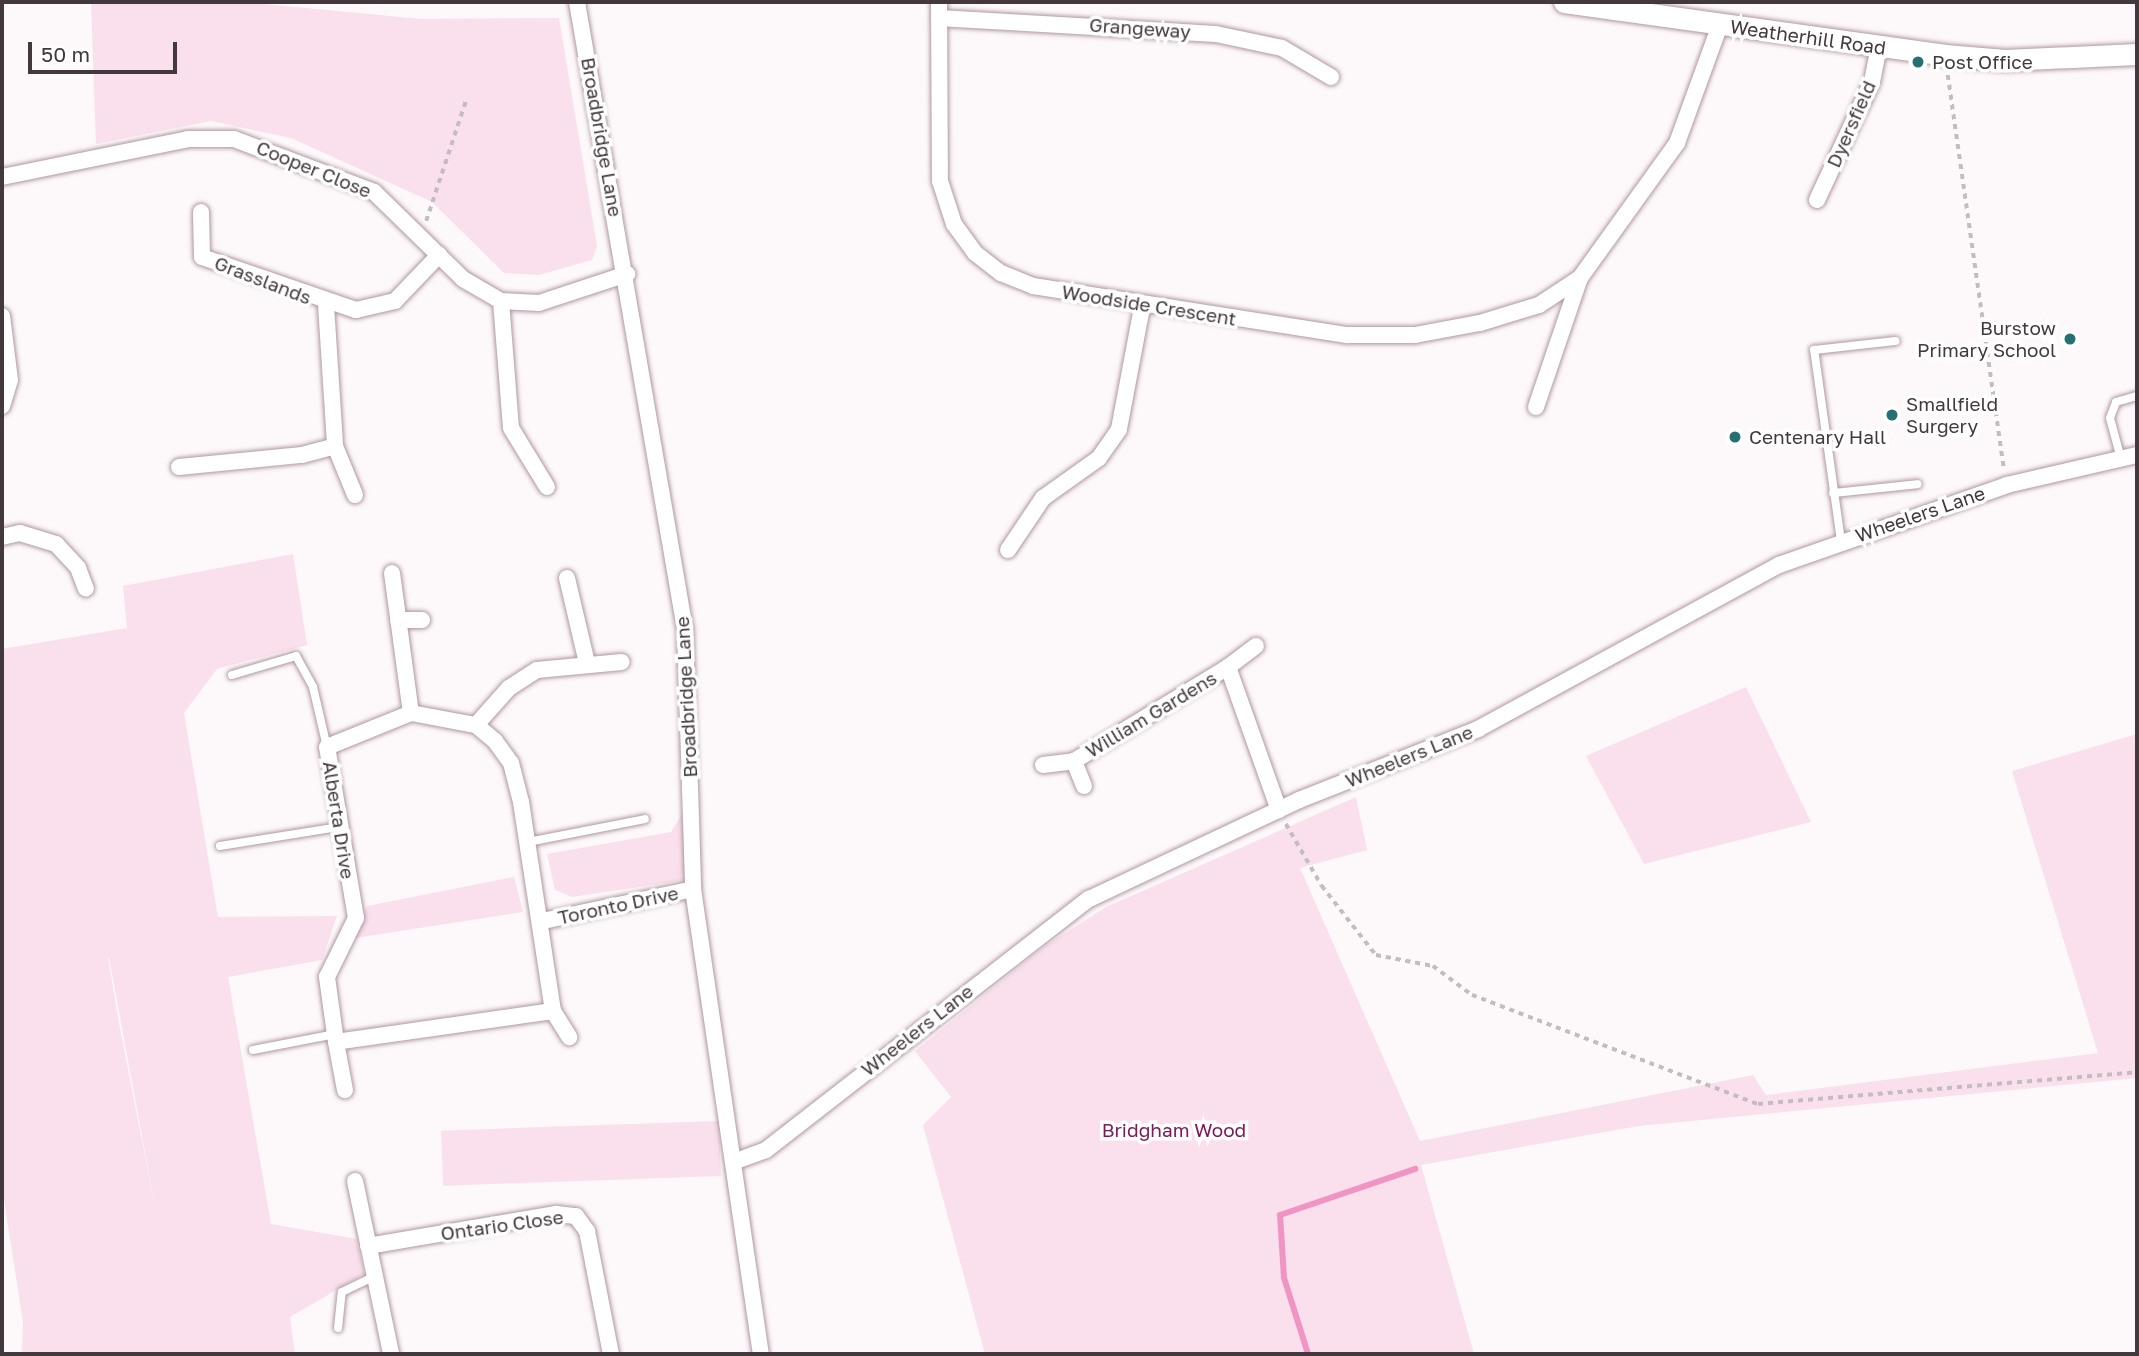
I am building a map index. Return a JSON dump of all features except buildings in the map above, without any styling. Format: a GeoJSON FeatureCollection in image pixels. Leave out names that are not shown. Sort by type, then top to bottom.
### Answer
{"type":"FeatureCollection","features":[{"type":"Feature","properties":{"kind":"street","name":"Broadbridge Lane"},"geometry":{"type":"LineString","coordinates":[[577,2],[627,274],[685,629],[694,889],[706,1000],[736,1161],[761,1354]]}},
{"type":"Feature","properties":{"kind":"street","name":"Weatherhill Road"},"geometry":{"type":"LineString","coordinates":[[1564,2],[1667,8],[1720,25],[1945,55],[2005,60],[2137,54]]}},
{"type":"Feature","properties":{"kind":"street","name":"Woodside Crescent"},"geometry":{"type":"LineString","coordinates":[[939,10],[936,137],[940,181],[954,224],[1001,274],[1142,307],[1347,335],[1415,335],[1539,305],[1580,278]]}},
{"type":"Feature","properties":{"kind":"street","name":"Grangeway"},"geometry":{"type":"LineString","coordinates":[[939,10],[1216,34],[1282,48],[1331,77]]}},
{"type":"Feature","properties":{"kind":"street","name":"Woodside Crescent"},"geometry":{"type":"LineString","coordinates":[[1536,407],[1580,278],[1677,143],[1720,25]]}},
{"type":"Feature","properties":{"kind":"street","name":"Dyersfield"},"geometry":{"type":"LineString","coordinates":[[1817,200],[1872,82],[1879,46]]}},
{"type":"Feature","properties":{"kind":"street","name":"Cooper Close"},"geometry":{"type":"LineString","coordinates":[[2,177],[188,139],[234,139],[374,192],[422,233],[439,255],[479,291],[501,301],[539,303],[627,274]]}},
{"type":"Feature","properties":{"kind":"street","name":"Grasslands"},"geometry":{"type":"LineString","coordinates":[[201,212],[202,257],[326,305],[356,310],[395,301],[439,255]]}},
{"type":"Feature","properties":{"kind":"street"},"geometry":{"type":"LineString","coordinates":[[501,301],[511,428],[547,487]]}},
{"type":"Feature","properties":{"kind":"street","name":"Grasslands"},"geometry":{"type":"LineString","coordinates":[[326,305],[335,446],[355,495]]}},
{"type":"Feature","properties":{"kind":"street"},"geometry":{"type":"LineString","coordinates":[[1008,550],[1043,498],[1099,458],[1119,429],[1142,307]]}},
{"type":"Feature","properties":{"kind":"street"},"geometry":{"type":"LineString","coordinates":[[2,316],[10,380],[2,406]]}},
{"type":"Feature","properties":{"kind":"street"},"geometry":{"type":"LineString","coordinates":[[179,467],[302,455],[335,446]]}},
{"type":"Feature","properties":{"kind":"street","name":"Wheelers Lane"},"geometry":{"type":"LineString","coordinates":[[736,1161],[766,1150],[1074,908],[1279,810],[1478,729],[1718,596],[1841,541],[2007,485],[2129,457]]}},
{"type":"Feature","properties":{"kind":"street"},"geometry":{"type":"LineString","coordinates":[[2,537],[20,533],[56,544],[78,568],[86,589]]}},
{"type":"Feature","properties":{"kind":"street"},"geometry":{"type":"LineString","coordinates":[[392,573],[411,713],[476,725],[511,763],[543,921],[553,1011],[569,1037]]}},
{"type":"Feature","properties":{"kind":"street"},"geometry":{"type":"LineString","coordinates":[[567,578],[587,663]]}},
{"type":"Feature","properties":{"kind":"street"},"geometry":{"type":"LineString","coordinates":[[398,620],[422,620]]}},
{"type":"Feature","properties":{"kind":"street","name":"William Gardens"},"geometry":{"type":"LineString","coordinates":[[1043,765],[1074,761],[1228,667],[1256,646]]}},
{"type":"Feature","properties":{"kind":"street"},"geometry":{"type":"LineString","coordinates":[[476,725],[509,688],[537,670],[587,663],[622,662]]}},
{"type":"Feature","properties":{"kind":"street","name":"William Gardens"},"geometry":{"type":"LineString","coordinates":[[1228,667],[1279,810]]}},
{"type":"Feature","properties":{"kind":"street","name":"Alberta Drive"},"geometry":{"type":"LineString","coordinates":[[335,1038],[327,977],[356,918],[327,747],[411,713]]}},
{"type":"Feature","properties":{"kind":"street","name":"William Gardens"},"geometry":{"type":"LineString","coordinates":[[1074,761],[1084,786]]}},
{"type":"Feature","properties":{"kind":"street","name":"Toronto Drive"},"geometry":{"type":"LineString","coordinates":[[543,921],[694,889]]}},
{"type":"Feature","properties":{"kind":"street"},"geometry":{"type":"LineString","coordinates":[[345,1090],[335,1038],[553,1011]]}},
{"type":"Feature","properties":{"kind":"street"},"geometry":{"type":"LineString","coordinates":[[355,1181],[391,1354]]}},
{"type":"Feature","properties":{"kind":"street","name":"Ontario Close"},"geometry":{"type":"LineString","coordinates":[[368,1246],[556,1214],[576,1216],[587,1231],[611,1354]]}},
{"type":"Feature","properties":{"kind":"lane"},"geometry":{"type":"LineString","coordinates":[[1841,541],[1814,349],[1896,341]]}},
{"type":"Feature","properties":{"kind":"lane"},"geometry":{"type":"LineString","coordinates":[[2129,457],[2110,418],[2116,402],[2137,396]]}},
{"type":"Feature","properties":{"kind":"lane"},"geometry":{"type":"LineString","coordinates":[[1833,493],[1918,484]]}},
{"type":"Feature","properties":{"kind":"lane"},"geometry":{"type":"LineString","coordinates":[[232,675],[296,656],[313,687],[327,747]]}},
{"type":"Feature","properties":{"kind":"lane"},"geometry":{"type":"LineString","coordinates":[[528,842],[645,819]]}},
{"type":"Feature","properties":{"kind":"lane"},"geometry":{"type":"LineString","coordinates":[[220,846],[339,827]]}},
{"type":"Feature","properties":{"kind":"lane"},"geometry":{"type":"LineString","coordinates":[[253,1050],[335,1038]]}},
{"type":"Feature","properties":{"kind":"lane"},"geometry":{"type":"LineString","coordinates":[[338,1328],[342,1292],[374,1276]]}},
{"type":"Feature","properties":{"kind":"path"},"geometry":{"type":"LineString","coordinates":[[1945,55],[2007,485]]}},
{"type":"Feature","properties":{"kind":"path"},"geometry":{"type":"LineString","coordinates":[[422,233],[466,100]]}},
{"type":"Feature","properties":{"kind":"path"},"geometry":{"type":"LineString","coordinates":[[1279,810],[1303,858],[1370,950],[1433,965],[1472,995],[1766,1106],[2137,1072]]}},
{"type":"Feature","properties":{"kind":"green space"},"geometry":{"type":"Polygon","coordinates":[[[91,2],[244,2],[421,19],[559,18],[597,246],[592,260],[539,275],[504,273],[432,202],[291,138],[211,121],[96,144],[91,2]]]}},
{"type":"Feature","properties":{"kind":"green space"},"geometry":{"type":"Polygon","coordinates":[[[293,554],[307,645],[217,669],[184,713],[218,917],[337,916],[322,960],[228,977],[271,1224],[357,1239],[364,1274],[290,1317],[295,1354],[22,1354],[23,1322],[2,1187],[2,649],[127,628],[123,586],[293,554]],[[109,958],[119,1023],[157,1217],[109,958]]]}},
{"type":"Feature","properties":{"kind":"green space"},"geometry":{"type":"Polygon","coordinates":[[[1746,687],[1811,822],[1644,864],[1586,756],[1746,687]]]}},
{"type":"Feature","properties":{"kind":"green space","name":"Bridgham Wood"},"geometry":{"type":"Polygon","coordinates":[[[2137,734],[2137,1078],[1639,1126],[1421,1165],[1474,1354],[985,1354],[923,1125],[951,1097],[915,1051],[1045,946],[1106,907],[1356,797],[1367,850],[1300,868],[1420,1141],[1753,1075],[1766,1095],[2098,1053],[2012,771],[2137,734]]]}},
{"type":"Feature","properties":{"kind":"green space"},"geometry":{"type":"Polygon","coordinates":[[[690,800],[686,880],[572,897],[555,890],[547,854],[671,832],[690,800]]]}},
{"type":"Feature","properties":{"kind":"green space"},"geometry":{"type":"Polygon","coordinates":[[[514,877],[523,912],[355,938],[367,906],[514,877]]]}},
{"type":"Feature","properties":{"kind":"green space"},"geometry":{"type":"Polygon","coordinates":[[[719,1121],[721,1176],[443,1186],[441,1131],[719,1121]]]}},
{"type":"Feature","properties":{"kind":"waterway"},"geometry":{"type":"LineString","coordinates":[[1308,1354],[1284,1278],[1280,1215],[1415,1169]]}},
{"type":"Feature","properties":{"kind":"place","name":"Post Office"},"geometry":{"type":"Point","coordinates":[1918,62]}},
{"type":"Feature","properties":{"kind":"place","name":"Burstow Primary School"},"geometry":{"type":"Point","coordinates":[2070,339]}},
{"type":"Feature","properties":{"kind":"place","name":"Smallfield Surgery"},"geometry":{"type":"Point","coordinates":[1892,415]}},
{"type":"Feature","properties":{"kind":"place","name":"Centenary Hall"},"geometry":{"type":"Point","coordinates":[1735,437]}}]}
